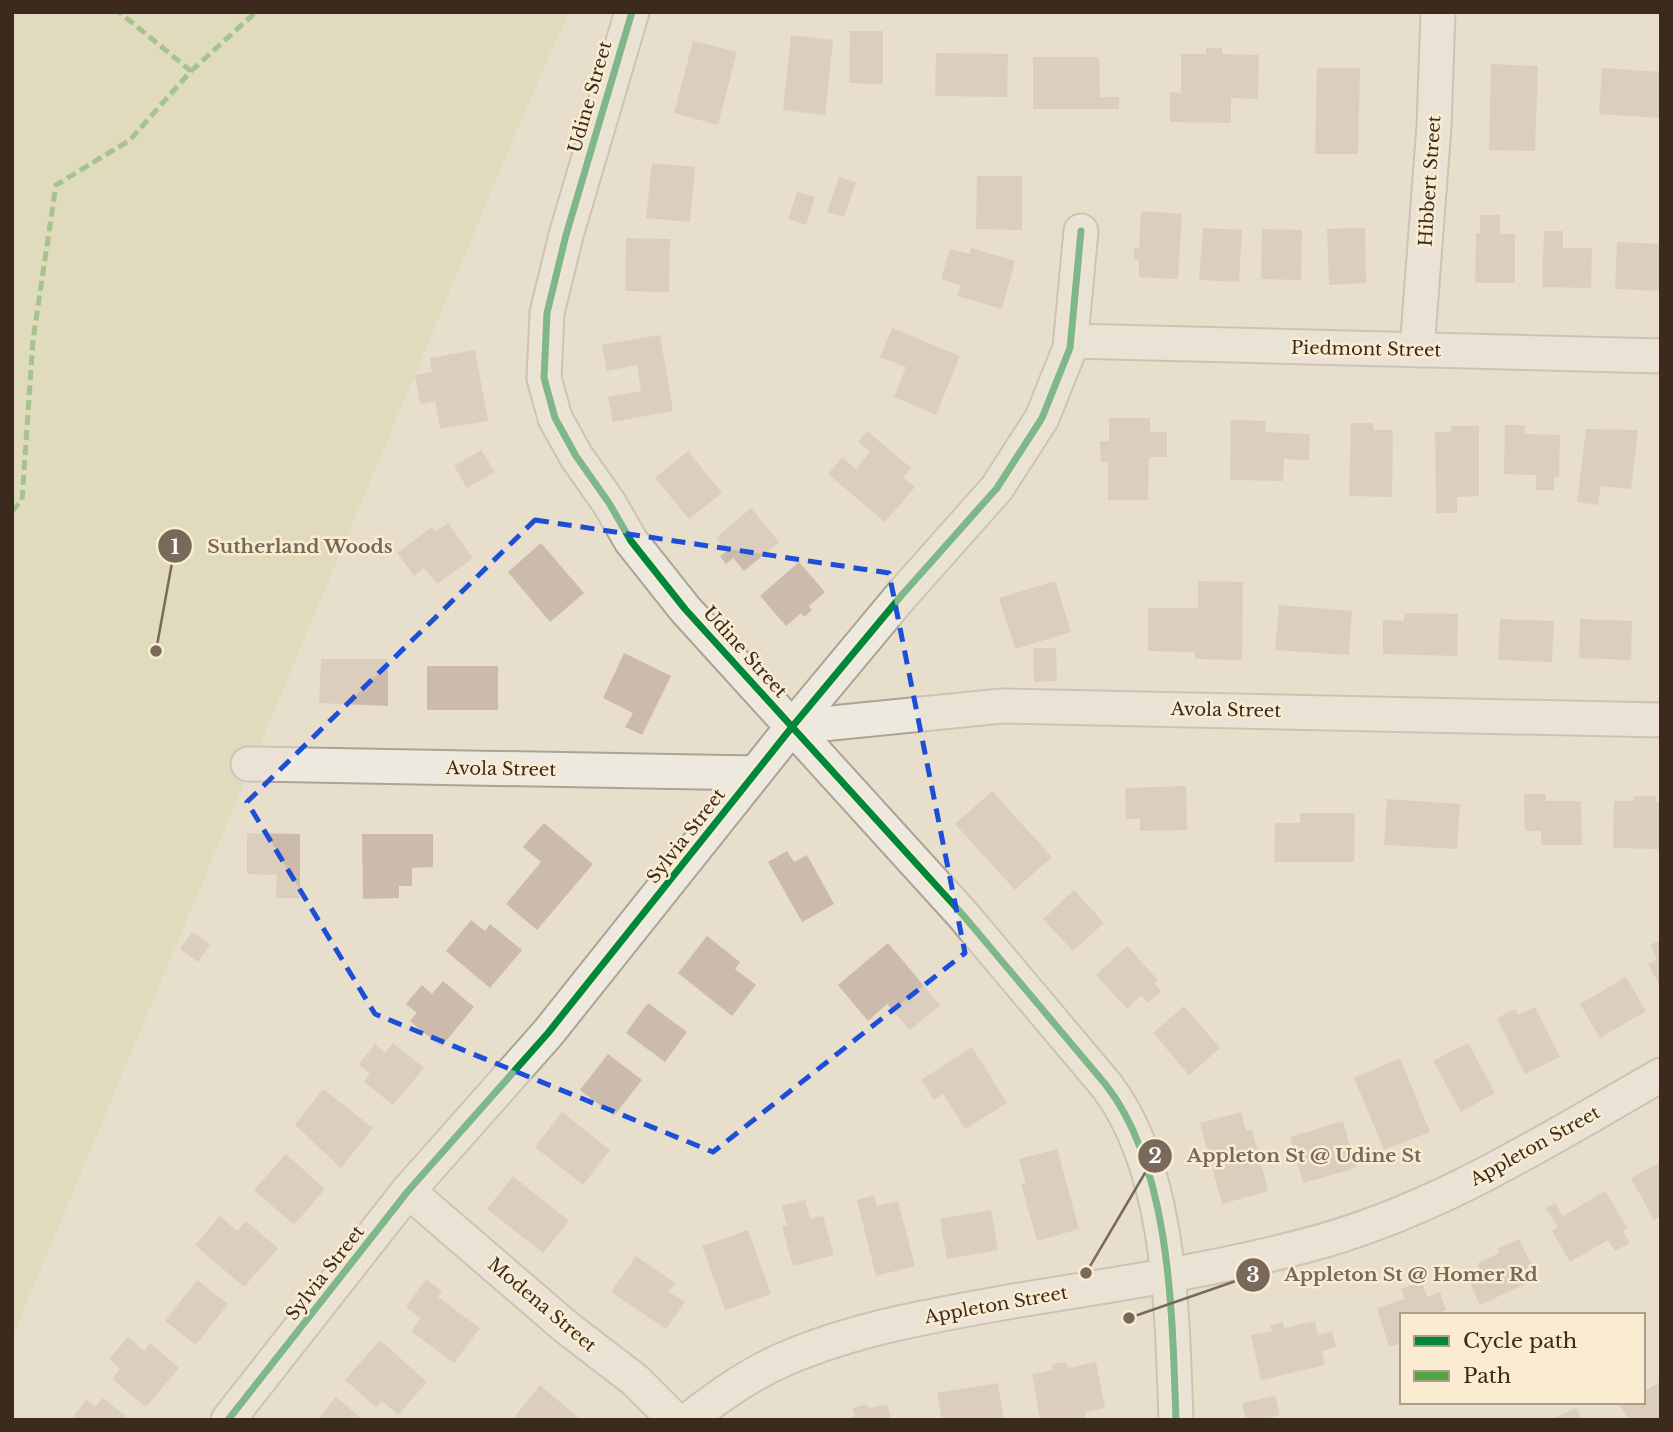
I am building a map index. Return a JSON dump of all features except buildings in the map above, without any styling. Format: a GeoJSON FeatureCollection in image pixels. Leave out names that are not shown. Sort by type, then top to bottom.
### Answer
{"type":"FeatureCollection","features":[{"type":"Feature","properties":{"kind":"street","name":"Udine Street"},"geometry":{"type":"LineString","coordinates":[[632,12],[566,235],[547,313],[544,378],[555,418],[576,456],[609,503],[631,541],[685,609],[963,915],[1115,1097],[1135,1133],[1159,1219],[1168,1274],[1176,1420]]}},
{"type":"Feature","properties":{"kind":"street","name":"Hibbert Street"},"geometry":{"type":"LineString","coordinates":[[1418,350],[1433,152],[1438,12]]}},
{"type":"Feature","properties":{"kind":"street","name":"Sylvia Street"},"geometry":{"type":"LineString","coordinates":[[228,1420],[408,1191],[548,1033],[792,727],[901,596],[997,488],[1042,418],[1071,341],[1081,230]]}},
{"type":"Feature","properties":{"kind":"street","name":"Piedmont Street"},"geometry":{"type":"LineString","coordinates":[[1071,341],[1661,356]]}},
{"type":"Feature","properties":{"kind":"street","name":"Avola Street"},"geometry":{"type":"LineString","coordinates":[[792,727],[1002,706],[1661,720]]}},
{"type":"Feature","properties":{"kind":"street","name":"Avola Street"},"geometry":{"type":"LineString","coordinates":[[248,764],[755,773]]}},
{"type":"Feature","properties":{"kind":"street","name":"Appleton Street"},"geometry":{"type":"LineString","coordinates":[[688,1420],[745,1380],[785,1359],[830,1342],[952,1312],[1303,1247],[1398,1216],[1503,1166],[1661,1075]]}},
{"type":"Feature","properties":{"kind":"street","name":"Modena Street"},"geometry":{"type":"LineString","coordinates":[[408,1191],[566,1327],[635,1380],[675,1420]]}},
{"type":"Feature","properties":{"kind":"highlighted area"},"geometry":{"type":"Polygon","coordinates":[[[535,520],[889,573],[965,953],[713,1152],[375,1014],[247,802],[535,520]]]}},
{"type":"Feature","properties":{"kind":"shaded area"},"geometry":{"type":"Polygon","coordinates":[[[12,12],[569,12],[523,116],[12,1338],[12,12]]]}},
{"type":"Feature","properties":{"kind":"marked path"},"geometry":{"type":"LineString","coordinates":[[12,511],[22,500],[33,340],[56,185],[130,140],[191,71],[119,12]]}},
{"type":"Feature","properties":{"kind":"marked path"},"geometry":{"type":"LineString","coordinates":[[191,71],[256,12]]}},
{"type":"Feature","properties":{"kind":"cycle path"},"geometry":{"type":"LineString","coordinates":[[632,12],[566,235],[547,313],[544,378],[555,418],[576,456],[609,503],[631,541],[685,609],[963,915],[1106,1085],[1128,1120],[1144,1159],[1156,1201],[1164,1245],[1173,1336],[1176,1420]]}},
{"type":"Feature","properties":{"kind":"cycle path"},"geometry":{"type":"LineString","coordinates":[[228,1420],[408,1191],[548,1033],[792,727],[901,596],[997,488],[1042,418],[1070,348],[1081,231]]}},
{"type":"Feature","properties":{"kind":"place","name":"Sutherland Woods"},"geometry":{"type":"Point","coordinates":[156,651]}},
{"type":"Feature","properties":{"kind":"place","name":"Appleton St @ Udine St"},"geometry":{"type":"Point","coordinates":[1086,1273]}},
{"type":"Feature","properties":{"kind":"place","name":"Appleton St @ Homer Rd"},"geometry":{"type":"Point","coordinates":[1129,1318]}}]}
